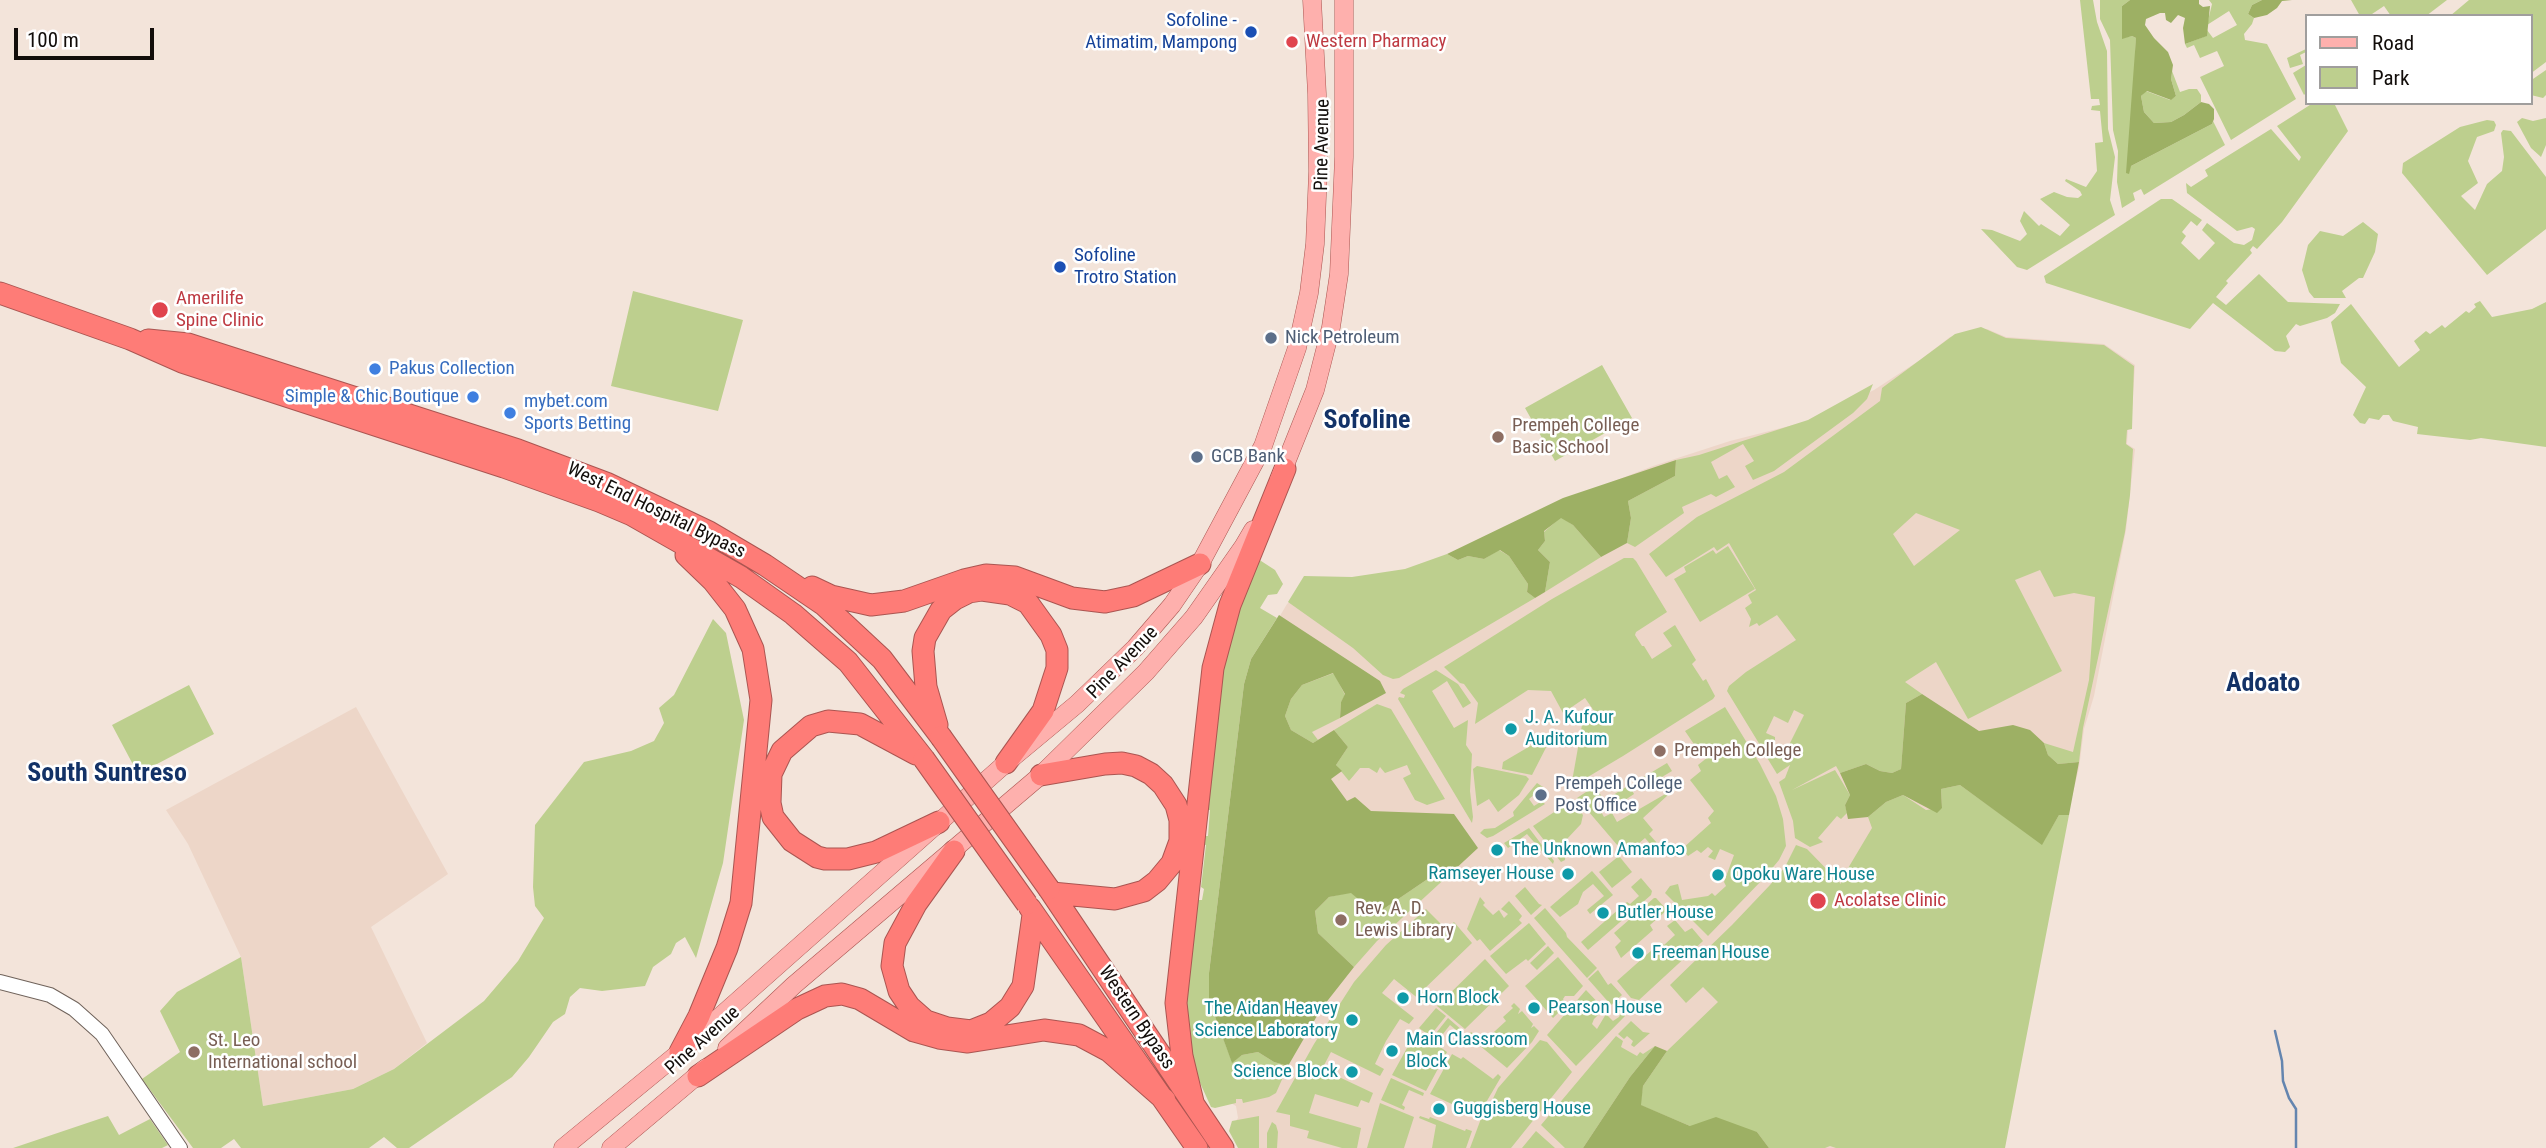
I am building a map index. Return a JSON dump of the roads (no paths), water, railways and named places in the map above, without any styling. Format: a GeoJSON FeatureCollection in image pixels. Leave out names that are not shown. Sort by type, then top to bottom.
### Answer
{"type":"FeatureCollection","features":[{"type":"Feature","properties":{"kind":"highway","name":"West End Hospital Bypass"},"geometry":{"type":"LineString","coordinates":[[0,293],[130,338],[182,362],[504,467],[602,492],[709,532],[765,565],[824,605],[882,659],[1050,891]]}},
{"type":"Feature","properties":{"kind":"highway"},"geometry":{"type":"LineString","coordinates":[[1193,1102],[1182,1056],[1176,1003],[1213,668],[1230,605],[1285,469]]}},
{"type":"Feature","properties":{"kind":"highway","name":"West End Hospital Bypass"},"geometry":{"type":"LineString","coordinates":[[602,492],[741,577],[793,614],[848,662],[924,758],[1030,909]]}},
{"type":"Feature","properties":{"kind":"highway"},"geometry":{"type":"LineString","coordinates":[[662,531],[713,580],[735,609],[753,649],[761,700],[741,904],[727,948],[699,1016],[680,1052]]}},
{"type":"Feature","properties":{"kind":"highway"},"geometry":{"type":"LineString","coordinates":[[765,565],[831,596],[871,605],[904,601],[986,575],[1015,577],[1072,598],[1105,601],[1133,596],[1200,564]]}},
{"type":"Feature","properties":{"kind":"highway"},"geometry":{"type":"LineString","coordinates":[[941,737],[923,668],[925,638],[932,623],[941,610],[969,592],[982,590],[1010,594],[1028,603],[1043,621],[1057,650],[1057,668],[1043,711],[1006,763]]}},
{"type":"Feature","properties":{"kind":"highway"},"geometry":{"type":"LineString","coordinates":[[924,758],[860,724],[828,721],[820,723],[795,738],[782,751],[771,774],[773,817],[792,841],[825,859],[848,859],[876,852],[939,822]]}},
{"type":"Feature","properties":{"kind":"highway"},"geometry":{"type":"LineString","coordinates":[[1041,775],[1105,764],[1136,766],[1163,785],[1176,805],[1181,820],[1180,841],[1172,863],[1157,881],[1144,891],[1115,899],[1050,891]]}},
{"type":"Feature","properties":{"kind":"highway"},"geometry":{"type":"LineString","coordinates":[[954,851],[916,904],[895,943],[892,967],[899,990],[909,1006],[926,1021],[947,1028],[971,1031],[991,1023],[1010,1007],[1023,986],[1030,909]]}},
{"type":"Feature","properties":{"kind":"highway","name":"Western Bypass"},"geometry":{"type":"LineString","coordinates":[[1050,891],[1223,1148]]}},
{"type":"Feature","properties":{"kind":"highway","name":"Western Bypass"},"geometry":{"type":"LineString","coordinates":[[1030,909],[1196,1148]]}},
{"type":"Feature","properties":{"kind":"highway"},"geometry":{"type":"LineString","coordinates":[[698,1076],[797,1009],[825,996],[842,995],[860,999],[914,1031],[939,1038],[968,1042],[1044,1030],[1079,1035],[1109,1051],[1165,1100]]}},
{"type":"Feature","properties":{"kind":"main road","name":"Pine Avenue"},"geometry":{"type":"LineString","coordinates":[[611,1148],[698,1076],[794,985],[1041,775],[1146,672],[1194,617],[1243,547],[1285,469],[1315,390],[1331,327],[1339,274],[1344,157],[1344,1]]}},
{"type":"Feature","properties":{"kind":"main road"},"geometry":{"type":"LineString","coordinates":[[563,1148],[680,1052],[1006,763],[1077,704],[1135,648],[1172,604],[1200,564],[1263,446],[1297,348],[1309,293],[1315,244],[1318,172],[1317,94],[1311,5]]}},
{"type":"Feature","properties":{"kind":"street"},"geometry":{"type":"LineString","coordinates":[[0,982],[50,995],[74,1009],[102,1034],[180,1148]]}},
{"type":"Feature","properties":{"kind":"waterway"},"geometry":{"type":"LineString","coordinates":[[2275,1031],[2282,1061],[2283,1081],[2296,1109],[2296,1148]]}},
{"type":"Feature","properties":{"kind":"place","name":"Sofoline - Atimatim, Mampong"},"geometry":{"type":"Point","coordinates":[1251,32]}},
{"type":"Feature","properties":{"kind":"place","name":"Western Pharmacy"},"geometry":{"type":"Point","coordinates":[1292,42]}},
{"type":"Feature","properties":{"kind":"place","name":"Sofoline Trotro Station"},"geometry":{"type":"Point","coordinates":[1060,267]}},
{"type":"Feature","properties":{"kind":"place","name":"Amerilife Spine Clinic"},"geometry":{"type":"Point","coordinates":[160,310]}},
{"type":"Feature","properties":{"kind":"place","name":"Nick Petroleum"},"geometry":{"type":"Point","coordinates":[1271,338]}},
{"type":"Feature","properties":{"kind":"place","name":"Pakus Collection"},"geometry":{"type":"Point","coordinates":[375,369]}},
{"type":"Feature","properties":{"kind":"place","name":"Simple & Chic Boutique"},"geometry":{"type":"Point","coordinates":[473,397]}},
{"type":"Feature","properties":{"kind":"place","name":"mybet.com Sports Betting"},"geometry":{"type":"Point","coordinates":[510,413]}},
{"type":"Feature","properties":{"kind":"place","name":"Prempeh College Basic School"},"geometry":{"type":"Point","coordinates":[1498,437]}},
{"type":"Feature","properties":{"kind":"place","name":"GCB Bank"},"geometry":{"type":"Point","coordinates":[1197,457]}},
{"type":"Feature","properties":{"kind":"place","name":"J. A. Kufour Auditorium"},"geometry":{"type":"Point","coordinates":[1511,729]}},
{"type":"Feature","properties":{"kind":"place","name":"Prempeh College"},"geometry":{"type":"Point","coordinates":[1660,751]}},
{"type":"Feature","properties":{"kind":"place","name":"Prempeh College Post Office"},"geometry":{"type":"Point","coordinates":[1541,795]}},
{"type":"Feature","properties":{"kind":"place","name":"The Unknown Amanfoɔ"},"geometry":{"type":"Point","coordinates":[1497,850]}},
{"type":"Feature","properties":{"kind":"place","name":"Ramseyer House"},"geometry":{"type":"Point","coordinates":[1568,874]}},
{"type":"Feature","properties":{"kind":"place","name":"Opoku Ware House"},"geometry":{"type":"Point","coordinates":[1718,875]}},
{"type":"Feature","properties":{"kind":"place","name":"Acolatse Clinic"},"geometry":{"type":"Point","coordinates":[1818,901]}},
{"type":"Feature","properties":{"kind":"place","name":"Butler House"},"geometry":{"type":"Point","coordinates":[1603,913]}},
{"type":"Feature","properties":{"kind":"place","name":"Rev. A. D. Lewis Library"},"geometry":{"type":"Point","coordinates":[1341,920]}},
{"type":"Feature","properties":{"kind":"place","name":"Freeman House"},"geometry":{"type":"Point","coordinates":[1638,953]}},
{"type":"Feature","properties":{"kind":"place","name":"Horn Block"},"geometry":{"type":"Point","coordinates":[1403,998]}},
{"type":"Feature","properties":{"kind":"place","name":"Pearson House"},"geometry":{"type":"Point","coordinates":[1534,1008]}},
{"type":"Feature","properties":{"kind":"place","name":"The Aidan Heavey Science Laboratory"},"geometry":{"type":"Point","coordinates":[1352,1020]}},
{"type":"Feature","properties":{"kind":"place","name":"Main Classroom Block"},"geometry":{"type":"Point","coordinates":[1392,1051]}},
{"type":"Feature","properties":{"kind":"place","name":"St. Leo International school"},"geometry":{"type":"Point","coordinates":[194,1052]}},
{"type":"Feature","properties":{"kind":"place","name":"Science Block"},"geometry":{"type":"Point","coordinates":[1352,1072]}},
{"type":"Feature","properties":{"kind":"place","name":"Guggisberg House"},"geometry":{"type":"Point","coordinates":[1439,1109]}},
{"type":"Feature","properties":{"kind":"district","name":"Sofoline"},"geometry":{"type":"Point","coordinates":[1367,421]}},
{"type":"Feature","properties":{"kind":"district","name":"Adoato"},"geometry":{"type":"Point","coordinates":[2263,684]}},
{"type":"Feature","properties":{"kind":"district","name":"South Suntreso"},"geometry":{"type":"Point","coordinates":[107,774]}}]}
